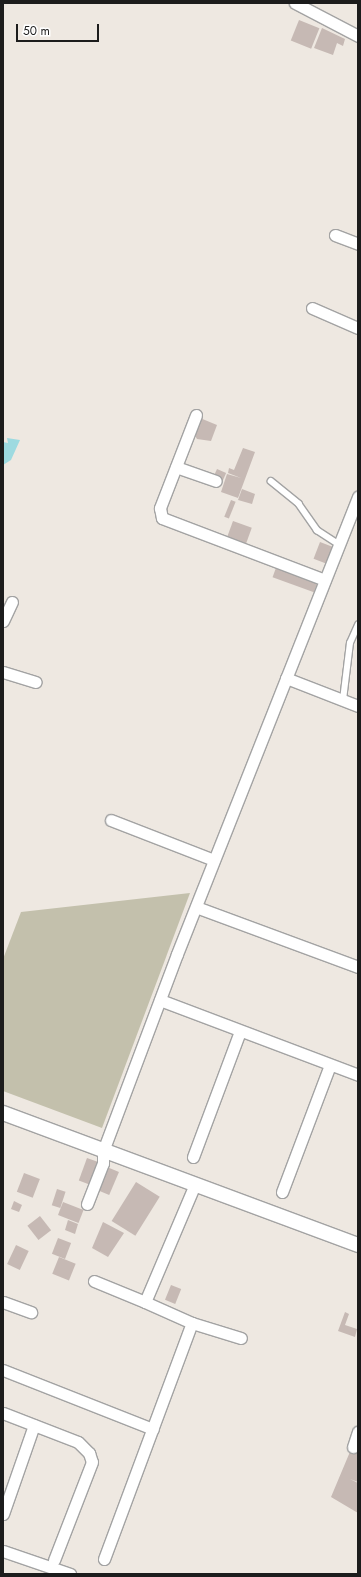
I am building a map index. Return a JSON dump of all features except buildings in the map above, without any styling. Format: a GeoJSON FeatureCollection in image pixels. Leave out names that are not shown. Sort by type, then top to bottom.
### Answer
{"type":"FeatureCollection","features":[{"type":"Feature","properties":{"kind":"street"},"geometry":{"type":"LineString","coordinates":[[295,3],[358,36]]}},
{"type":"Feature","properties":{"kind":"street"},"geometry":{"type":"LineString","coordinates":[[335,235],[358,244]]}},
{"type":"Feature","properties":{"kind":"street"},"geometry":{"type":"LineString","coordinates":[[312,308],[358,328]]}},
{"type":"Feature","properties":{"kind":"street"},"geometry":{"type":"LineString","coordinates":[[196,415],[160,508],[162,518],[325,580]]}},
{"type":"Feature","properties":{"kind":"street"},"geometry":{"type":"LineString","coordinates":[[176,467],[216,481]]}},
{"type":"Feature","properties":{"kind":"street"},"geometry":{"type":"LineString","coordinates":[[87,1204],[103,1163],[103,1151],[160,1000],[358,496]]}},
{"type":"Feature","properties":{"kind":"street"},"geometry":{"type":"LineString","coordinates":[[3,621],[12,602]]}},
{"type":"Feature","properties":{"kind":"street"},"geometry":{"type":"LineString","coordinates":[[3,672],[36,682]]}},
{"type":"Feature","properties":{"kind":"street"},"geometry":{"type":"LineString","coordinates":[[286,678],[358,706]]}},
{"type":"Feature","properties":{"kind":"street"},"geometry":{"type":"LineString","coordinates":[[111,820],[214,860]]}},
{"type":"Feature","properties":{"kind":"street"},"geometry":{"type":"LineString","coordinates":[[196,907],[358,967]]}},
{"type":"Feature","properties":{"kind":"street"},"geometry":{"type":"LineString","coordinates":[[160,1000],[358,1075]]}},
{"type":"Feature","properties":{"kind":"street"},"geometry":{"type":"LineString","coordinates":[[193,1157],[240,1031]]}},
{"type":"Feature","properties":{"kind":"street"},"geometry":{"type":"LineString","coordinates":[[282,1192],[330,1065]]}},
{"type":"Feature","properties":{"kind":"street"},"geometry":{"type":"LineString","coordinates":[[3,1113],[358,1245]]}},
{"type":"Feature","properties":{"kind":"street"},"geometry":{"type":"LineString","coordinates":[[145,1302],[195,1184]]}},
{"type":"Feature","properties":{"kind":"street"},"geometry":{"type":"LineString","coordinates":[[94,1281],[192,1323],[241,1338]]}},
{"type":"Feature","properties":{"kind":"street"},"geometry":{"type":"LineString","coordinates":[[3,1302],[31,1312]]}},
{"type":"Feature","properties":{"kind":"street"},"geometry":{"type":"LineString","coordinates":[[104,1560],[192,1323]]}},
{"type":"Feature","properties":{"kind":"street"},"geometry":{"type":"LineString","coordinates":[[3,1370],[153,1429]]}},
{"type":"Feature","properties":{"kind":"street"},"geometry":{"type":"LineString","coordinates":[[3,1413],[78,1442],[89,1453],[92,1462],[54,1560]]}},
{"type":"Feature","properties":{"kind":"street"},"geometry":{"type":"LineString","coordinates":[[3,1514],[34,1425]]}},
{"type":"Feature","properties":{"kind":"street"},"geometry":{"type":"LineString","coordinates":[[353,1447],[358,1432]]}},
{"type":"Feature","properties":{"kind":"street"},"geometry":{"type":"LineString","coordinates":[[3,1551],[70,1574]]}},
{"type":"Feature","properties":{"kind":"lane"},"geometry":{"type":"LineString","coordinates":[[271,481],[299,504],[316,530],[340,545]]}},
{"type":"Feature","properties":{"kind":"lane"},"geometry":{"type":"LineString","coordinates":[[343,700],[350,642],[358,626]]}},
{"type":"Feature","properties":{"kind":"shaded area"},"geometry":{"type":"Polygon","coordinates":[[[190,893],[102,1128],[3,1091],[3,959],[21,912],[190,893]]]}},
{"type":"Feature","properties":{"kind":"water"},"geometry":{"type":"Polygon","coordinates":[[[7,438],[20,440],[11,460],[3,465],[3,442],[8,443],[7,438]]]}}]}
